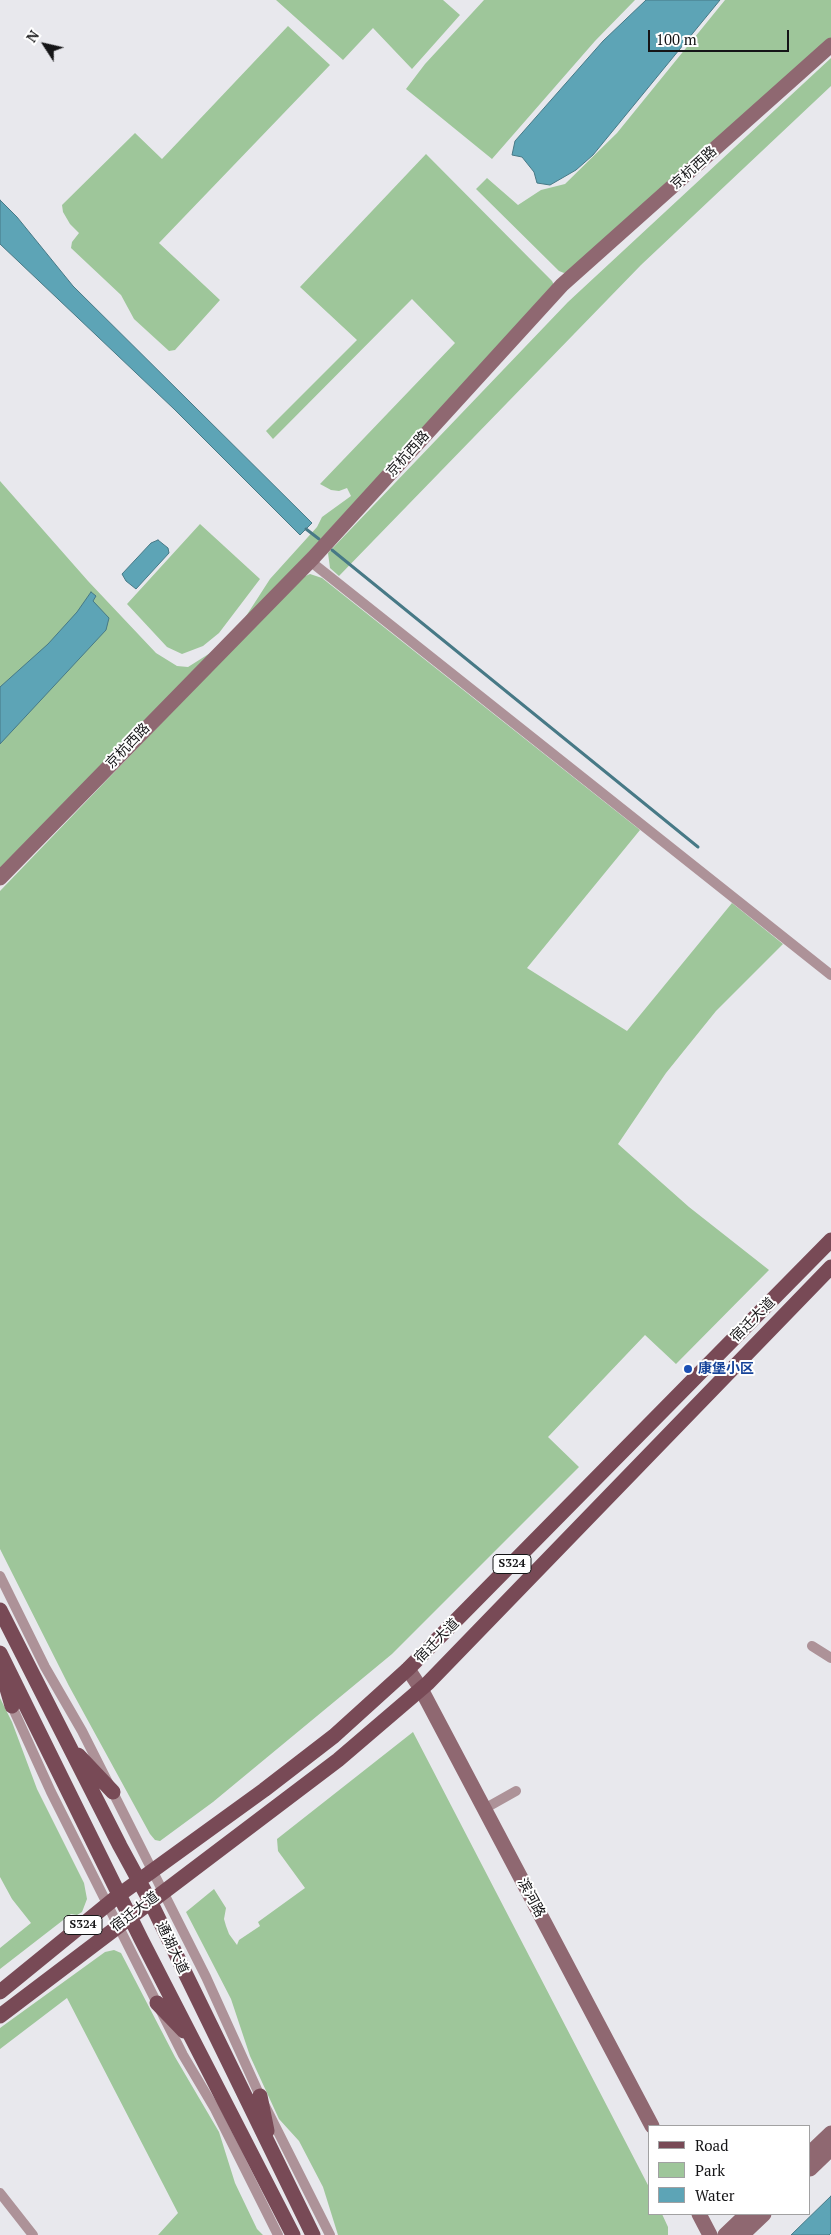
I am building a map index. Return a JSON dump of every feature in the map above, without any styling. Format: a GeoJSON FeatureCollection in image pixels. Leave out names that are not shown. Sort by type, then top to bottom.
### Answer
{"type":"FeatureCollection","features":[{"type":"Feature","properties":{"kind":"main road","name":"京杭西路"},"geometry":{"type":"LineString","coordinates":[[0,878],[310,561],[562,285],[831,45]]}},
{"type":"Feature","properties":{"kind":"main road","name":"宿迁大道"},"geometry":{"type":"LineString","coordinates":[[0,1992],[139,1880],[264,1790],[334,1736],[408,1669],[831,1240]]}},
{"type":"Feature","properties":{"kind":"main road","name":"宿迁大道"},"geometry":{"type":"LineString","coordinates":[[0,2016],[150,1900],[338,1760],[421,1689],[831,1267]]}},
{"type":"Feature","properties":{"kind":"main road","name":"通湖大道"},"geometry":{"type":"LineString","coordinates":[[0,1610],[150,1900],[313,2235]]}},
{"type":"Feature","properties":{"kind":"main road","name":"通湖大道"},"geometry":{"type":"LineString","coordinates":[[0,1653],[86,1826],[114,1900],[124,1920],[164,1984],[294,2235]]}},
{"type":"Feature","properties":{"kind":"main road"},"geometry":{"type":"LineString","coordinates":[[0,1659],[12,1706]]}},
{"type":"Feature","properties":{"kind":"main road","name":"滨河路"},"geometry":{"type":"LineString","coordinates":[[408,1669],[421,1689],[651,2125]]}},
{"type":"Feature","properties":{"kind":"main road"},"geometry":{"type":"LineString","coordinates":[[70,1748],[98,1774],[113,1792]]}},
{"type":"Feature","properties":{"kind":"main road"},"geometry":{"type":"LineString","coordinates":[[86,1826],[95,1828],[102,1823],[105,1816]]}},
{"type":"Feature","properties":{"kind":"main road"},"geometry":{"type":"LineString","coordinates":[[164,1984],[164,1972],[170,1965],[178,1967],[186,1976]]}},
{"type":"Feature","properties":{"kind":"main road"},"geometry":{"type":"LineString","coordinates":[[158,2003],[194,2041]]}},
{"type":"Feature","properties":{"kind":"main road"},"geometry":{"type":"LineString","coordinates":[[260,2096],[270,2150]]}},
{"type":"Feature","properties":{"kind":"main road"},"geometry":{"type":"LineString","coordinates":[[811,2152],[831,2133]]}},
{"type":"Feature","properties":{"kind":"main road"},"geometry":{"type":"LineString","coordinates":[[811,2169],[831,2149]]}},
{"type":"Feature","properties":{"kind":"main road"},"geometry":{"type":"LineString","coordinates":[[700,2215],[710,2235]]}},
{"type":"Feature","properties":{"kind":"main road"},"geometry":{"type":"LineString","coordinates":[[725,2235],[746,2215]]}},
{"type":"Feature","properties":{"kind":"main road"},"geometry":{"type":"LineString","coordinates":[[742,2235],[763,2215]]}},
{"type":"Feature","properties":{"kind":"street"},"geometry":{"type":"LineString","coordinates":[[310,561],[831,974]]}},
{"type":"Feature","properties":{"kind":"street"},"geometry":{"type":"LineString","coordinates":[[0,1576],[45,1667],[82,1731],[163,1891],[206,1977],[260,2096],[330,2235]]}},
{"type":"Feature","properties":{"kind":"street"},"geometry":{"type":"LineString","coordinates":[[812,1646],[831,1658]]}},
{"type":"Feature","properties":{"kind":"street"},"geometry":{"type":"LineString","coordinates":[[0,1680],[52,1792],[114,1900]]}},
{"type":"Feature","properties":{"kind":"street"},"geometry":{"type":"LineString","coordinates":[[484,1809],[516,1791]]}},
{"type":"Feature","properties":{"kind":"street"},"geometry":{"type":"LineString","coordinates":[[124,1920],[158,2003],[183,2055],[215,2109],[278,2235]]}},
{"type":"Feature","properties":{"kind":"street"},"geometry":{"type":"LineString","coordinates":[[0,2193],[33,2235]]}},
{"type":"Feature","properties":{"kind":"green space"},"geometry":{"type":"Polygon","coordinates":[[[276,0],[443,0],[460,15],[412,69],[373,28],[343,60],[276,0]]]}},
{"type":"Feature","properties":{"kind":"green space"},"geometry":{"type":"Polygon","coordinates":[[[484,0],[635,0],[595,41],[492,159],[406,89],[425,64],[484,0]]]}},
{"type":"Feature","properties":{"kind":"green space"},"geometry":{"type":"Polygon","coordinates":[[[725,0],[831,0],[831,40],[569,272],[559,271],[476,189],[487,178],[518,205],[541,190],[565,184],[617,133],[725,0]]]}},
{"type":"Feature","properties":{"kind":"green space"},"geometry":{"type":"Polygon","coordinates":[[[288,26],[330,65],[159,243],[220,300],[175,350],[169,351],[134,319],[121,295],[71,248],[72,242],[79,233],[70,224],[63,212],[62,205],[135,133],[162,159],[288,26]]]}},
{"type":"Feature","properties":{"kind":"green space"},"geometry":{"type":"Polygon","coordinates":[[[831,58],[831,86],[641,265],[339,576],[330,568],[328,553],[568,302],[831,58]]]}},
{"type":"Feature","properties":{"kind":"green space"},"geometry":{"type":"Polygon","coordinates":[[[426,154],[552,281],[555,287],[239,627],[270,579],[317,527],[322,517],[351,496],[347,488],[339,491],[331,490],[320,484],[455,343],[412,299],[273,439],[266,431],[357,340],[300,287],[426,154]]]}},
{"type":"Feature","properties":{"kind":"green space"},"geometry":{"type":"Polygon","coordinates":[[[0,481],[88,581],[156,653],[177,666],[188,667],[215,650],[0,873],[0,481]]]}},
{"type":"Feature","properties":{"kind":"green space"},"geometry":{"type":"Polygon","coordinates":[[[200,524],[260,579],[219,633],[203,646],[182,654],[167,647],[127,604],[200,524]]]}},
{"type":"Feature","properties":{"kind":"green space"},"geometry":{"type":"Polygon","coordinates":[[[310,574],[322,578],[640,830],[527,968],[627,1031],[732,903],[783,944],[716,1011],[666,1073],[618,1144],[689,1207],[769,1270],[676,1364],[645,1335],[548,1437],[579,1467],[392,1654],[213,1802],[160,1841],[155,1840],[150,1834],[69,1686],[0,1549],[0,891],[301,578],[310,574]]]}},
{"type":"Feature","properties":{"kind":"green space"},"geometry":{"type":"Polygon","coordinates":[[[0,1698],[12,1722],[37,1789],[84,1883],[87,1899],[82,1912],[77,1915],[71,1914],[0,1969],[0,1948],[31,1923],[12,1899],[0,1877],[0,1698]]]}},
{"type":"Feature","properties":{"kind":"green space"},"geometry":{"type":"Polygon","coordinates":[[[413,1732],[648,2185],[648,2215],[662,2215],[668,2227],[668,2235],[338,2235],[323,2187],[299,2141],[279,2119],[250,2056],[231,1999],[186,1912],[214,1889],[226,1908],[224,1919],[226,1926],[237,1945],[239,1940],[260,1926],[258,1922],[305,1888],[278,1851],[277,1839],[413,1732]]]}},
{"type":"Feature","properties":{"kind":"green space"},"geometry":{"type":"Polygon","coordinates":[[[114,1950],[121,1953],[175,2057],[219,2132],[235,2183],[257,2229],[263,2235],[158,2235],[178,2213],[67,1998],[0,2049],[0,2028],[105,1952],[114,1950]]]}},
{"type":"Feature","properties":{"kind":"water"},"geometry":{"type":"Polygon","coordinates":[[[646,0],[720,0],[593,155],[576,170],[550,185],[537,183],[534,172],[522,157],[512,155],[515,141],[603,41],[646,0]]]}},
{"type":"Feature","properties":{"kind":"water"},"geometry":{"type":"Polygon","coordinates":[[[0,200],[17,217],[73,286],[312,523],[300,535],[174,409],[0,244],[0,200]]]}},
{"type":"Feature","properties":{"kind":"water"},"geometry":{"type":"Polygon","coordinates":[[[158,540],[168,548],[169,553],[136,589],[126,581],[122,574],[151,543],[158,540]]]}},
{"type":"Feature","properties":{"kind":"water"},"geometry":{"type":"Polygon","coordinates":[[[91,592],[96,596],[93,601],[109,618],[106,630],[0,744],[0,687],[48,644],[77,612],[91,592]]]}},
{"type":"Feature","properties":{"kind":"water"},"geometry":{"type":"Polygon","coordinates":[[[831,2196],[831,2233],[829,2235],[791,2235],[831,2196]]]}},
{"type":"Feature","properties":{"kind":"waterway"},"geometry":{"type":"LineString","coordinates":[[306,529],[319,539]]}},
{"type":"Feature","properties":{"kind":"waterway"},"geometry":{"type":"LineString","coordinates":[[332,550],[698,847]]}},
{"type":"Feature","properties":{"kind":"place","name":"康堡小区"},"geometry":{"type":"Point","coordinates":[688,1369]}}]}
